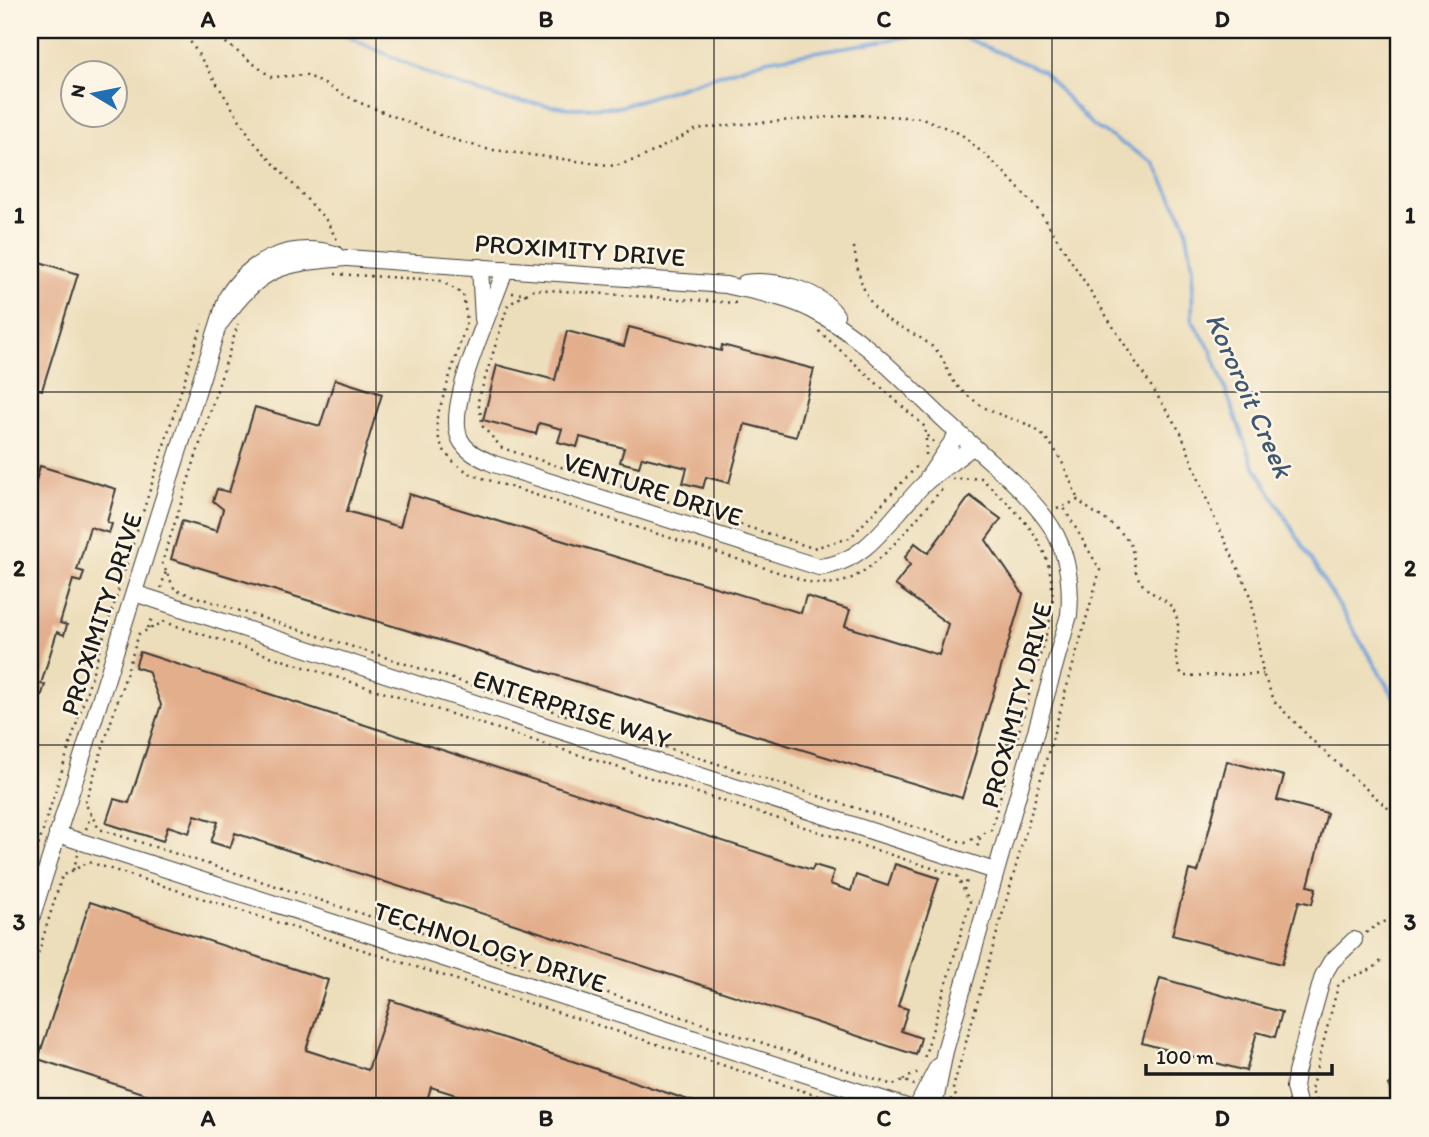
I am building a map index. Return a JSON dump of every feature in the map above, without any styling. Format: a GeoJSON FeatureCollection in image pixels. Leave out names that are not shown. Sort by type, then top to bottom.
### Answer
{"type":"FeatureCollection","features":[{"type":"Feature","properties":{"kind":"street","name":"PROXIMITY DRIVE"},"geometry":{"type":"LineString","coordinates":[[30,922],[220,322],[250,285],[270,271],[293,263],[347,258],[726,285],[796,302],[845,328],[973,446],[1046,519],[1068,569],[1069,615],[933,1097],[917,1107]]}},
{"type":"Feature","properties":{"kind":"street","name":"VENTURE DRIVE"},"geometry":{"type":"LineString","coordinates":[[480,267],[490,291]]}},
{"type":"Feature","properties":{"kind":"street","name":"VENTURE DRIVE"},"geometry":{"type":"LineString","coordinates":[[505,269],[490,291],[483,325],[457,407],[456,422],[465,447],[494,464],[819,567],[839,565],[855,557],[949,456],[958,433]]}},
{"type":"Feature","properties":{"kind":"street","name":"VENTURE DRIVE"},"geometry":{"type":"LineString","coordinates":[[949,456],[973,446]]}},
{"type":"Feature","properties":{"kind":"street","name":"ENTERPRISE WAY"},"geometry":{"type":"LineString","coordinates":[[134,593],[995,872]]}},
{"type":"Feature","properties":{"kind":"street","name":"TECHNOLOGY DRIVE"},"geometry":{"type":"LineString","coordinates":[[57,834],[907,1107]]}},
{"type":"Feature","properties":{"kind":"street"},"geometry":{"type":"LineString","coordinates":[[1299,1107],[1294,1087],[1296,1073],[1323,976],[1331,962],[1354,940]]}},
{"type":"Feature","properties":{"kind":"path"},"geometry":{"type":"LineString","coordinates":[[183,30],[253,141],[327,220],[347,258]]}},
{"type":"Feature","properties":{"kind":"path"},"geometry":{"type":"LineString","coordinates":[[209,30],[271,77],[307,75],[358,102],[486,149],[615,166],[641,158],[696,128],[856,115],[922,118],[961,134],[1002,170],[1040,212],[1181,433],[1212,513],[1251,596],[1263,674],[1275,702],[1319,747],[1399,818]]}},
{"type":"Feature","properties":{"kind":"path"},"geometry":{"type":"LineString","coordinates":[[854,247],[859,276],[867,298],[888,320],[919,336],[939,352],[954,383],[977,403],[1003,418],[1025,424],[1046,439],[1064,464],[1078,500],[1096,517],[1108,521],[1130,542],[1133,567],[1144,587],[1167,599],[1177,619],[1174,662],[1183,676],[1263,674]]}},
{"type":"Feature","properties":{"kind":"path"},"geometry":{"type":"LineString","coordinates":[[332,274],[439,280],[463,294],[467,321],[437,417],[436,429],[447,457],[460,469],[809,582],[828,584],[850,580],[867,570],[951,479],[981,478],[1033,528],[1046,555],[1054,593],[1052,613],[991,830],[981,835]]}},
{"type":"Feature","properties":{"kind":"path"},"geometry":{"type":"LineString","coordinates":[[453,289],[526,294]]}},
{"type":"Feature","properties":{"kind":"path"},"geometry":{"type":"LineString","coordinates":[[745,304],[534,289],[508,304],[478,401],[483,427],[502,448],[813,548],[850,538],[926,455],[925,427],[811,324]]}},
{"type":"Feature","properties":{"kind":"path"},"geometry":{"type":"LineString","coordinates":[[926,435],[973,479]]}},
{"type":"Feature","properties":{"kind":"path"},"geometry":{"type":"LineString","coordinates":[[1046,519],[1056,510],[1078,500]]}},
{"type":"Feature","properties":{"kind":"path"},"geometry":{"type":"LineString","coordinates":[[164,622],[957,876],[970,902],[920,1071],[903,1080],[893,1085],[99,829],[85,803],[139,634],[164,622]]}},
{"type":"Feature","properties":{"kind":"path"},"geometry":{"type":"LineString","coordinates":[[73,870],[91,814]]}},
{"type":"Feature","properties":{"kind":"path"},"geometry":{"type":"LineString","coordinates":[[30,980],[62,876],[89,862],[853,1107]]}},
{"type":"Feature","properties":{"kind":"path"},"geometry":{"type":"LineString","coordinates":[[1354,940],[1380,923],[1399,918]]}},
{"type":"Feature","properties":{"kind":"path"},"geometry":{"type":"LineString","coordinates":[[1320,1107],[1311,1090],[1338,986],[1359,973],[1371,970],[1382,959]]}},
{"type":"Feature","properties":{"kind":"path"},"geometry":{"type":"LineString","coordinates":[[903,1080],[933,1097],[958,1103],[960,1107]]}},
{"type":"Feature","properties":{"kind":"path"},"geometry":{"type":"LineString","coordinates":[[30,1095],[65,1107]]}},
{"type":"Feature","properties":{"kind":"building"},"geometry":{"type":"Polygon","coordinates":[[[30,259],[78,274],[42,390],[30,386],[30,259]]]}},
{"type":"Feature","properties":{"kind":"building"},"geometry":{"type":"Polygon","coordinates":[[[629,327],[721,351],[722,345],[814,369],[796,437],[745,424],[729,483],[706,477],[703,488],[683,483],[687,468],[642,457],[639,467],[620,462],[624,448],[580,437],[577,447],[558,442],[562,429],[539,423],[536,434],[483,420],[497,365],[555,380],[567,331],[624,346],[629,327]]]}},
{"type":"Feature","properties":{"kind":"building"},"geometry":{"type":"Polygon","coordinates":[[[335,379],[382,394],[347,511],[400,527],[409,494],[801,613],[806,596],[850,610],[845,626],[939,655],[948,624],[895,585],[910,565],[905,557],[915,543],[928,553],[970,496],[1001,519],[986,540],[1023,594],[962,798],[171,559],[182,521],[217,531],[223,509],[213,501],[217,489],[229,492],[255,407],[320,426],[335,379]]]}},
{"type":"Feature","properties":{"kind":"building"},"geometry":{"type":"Polygon","coordinates":[[[40,466],[116,489],[107,522],[112,524],[109,533],[90,527],[77,570],[84,572],[81,582],[73,580],[60,623],[67,625],[64,635],[57,632],[41,684],[45,685],[41,697],[30,693],[30,502],[40,466]]]}},
{"type":"Feature","properties":{"kind":"building"},"geometry":{"type":"Polygon","coordinates":[[[140,652],[812,870],[814,865],[834,871],[830,884],[851,891],[856,875],[888,886],[895,864],[939,878],[898,1006],[908,1009],[901,1031],[921,1038],[916,1055],[235,833],[230,848],[211,842],[218,822],[195,815],[189,833],[168,826],[163,841],[106,823],[114,799],[129,803],[161,705],[148,671],[135,667],[140,652]]]}},
{"type":"Feature","properties":{"kind":"building"},"geometry":{"type":"Polygon","coordinates":[[[1227,761],[1284,776],[1277,800],[1327,813],[1308,886],[1316,888],[1312,904],[1299,901],[1282,964],[1172,935],[1189,870],[1198,872],[1227,761]]]}},
{"type":"Feature","properties":{"kind":"building"},"geometry":{"type":"Polygon","coordinates":[[[90,902],[328,980],[306,1050],[368,1070],[391,1000],[709,1107],[494,1107],[431,1087],[425,1107],[185,1107],[38,1059],[90,902]]]}},
{"type":"Feature","properties":{"kind":"building"},"geometry":{"type":"Polygon","coordinates":[[[1160,978],[1282,1012],[1275,1037],[1257,1032],[1246,1071],[1142,1043],[1160,978]]]}},
{"type":"Feature","properties":{"kind":"building"},"geometry":{"type":"Polygon","coordinates":[[[1399,1079],[1399,1107],[1388,1085],[1399,1079]]]}},
{"type":"Feature","properties":{"kind":"waterway","name":"Kororoit Creek"},"geometry":{"type":"LineString","coordinates":[[333,30],[443,80],[503,99],[569,108],[619,107],[766,60],[936,32],[966,38],[1042,71],[1092,125],[1154,163],[1185,223],[1193,267],[1192,320],[1211,350],[1252,462],[1399,705]]}}]}
